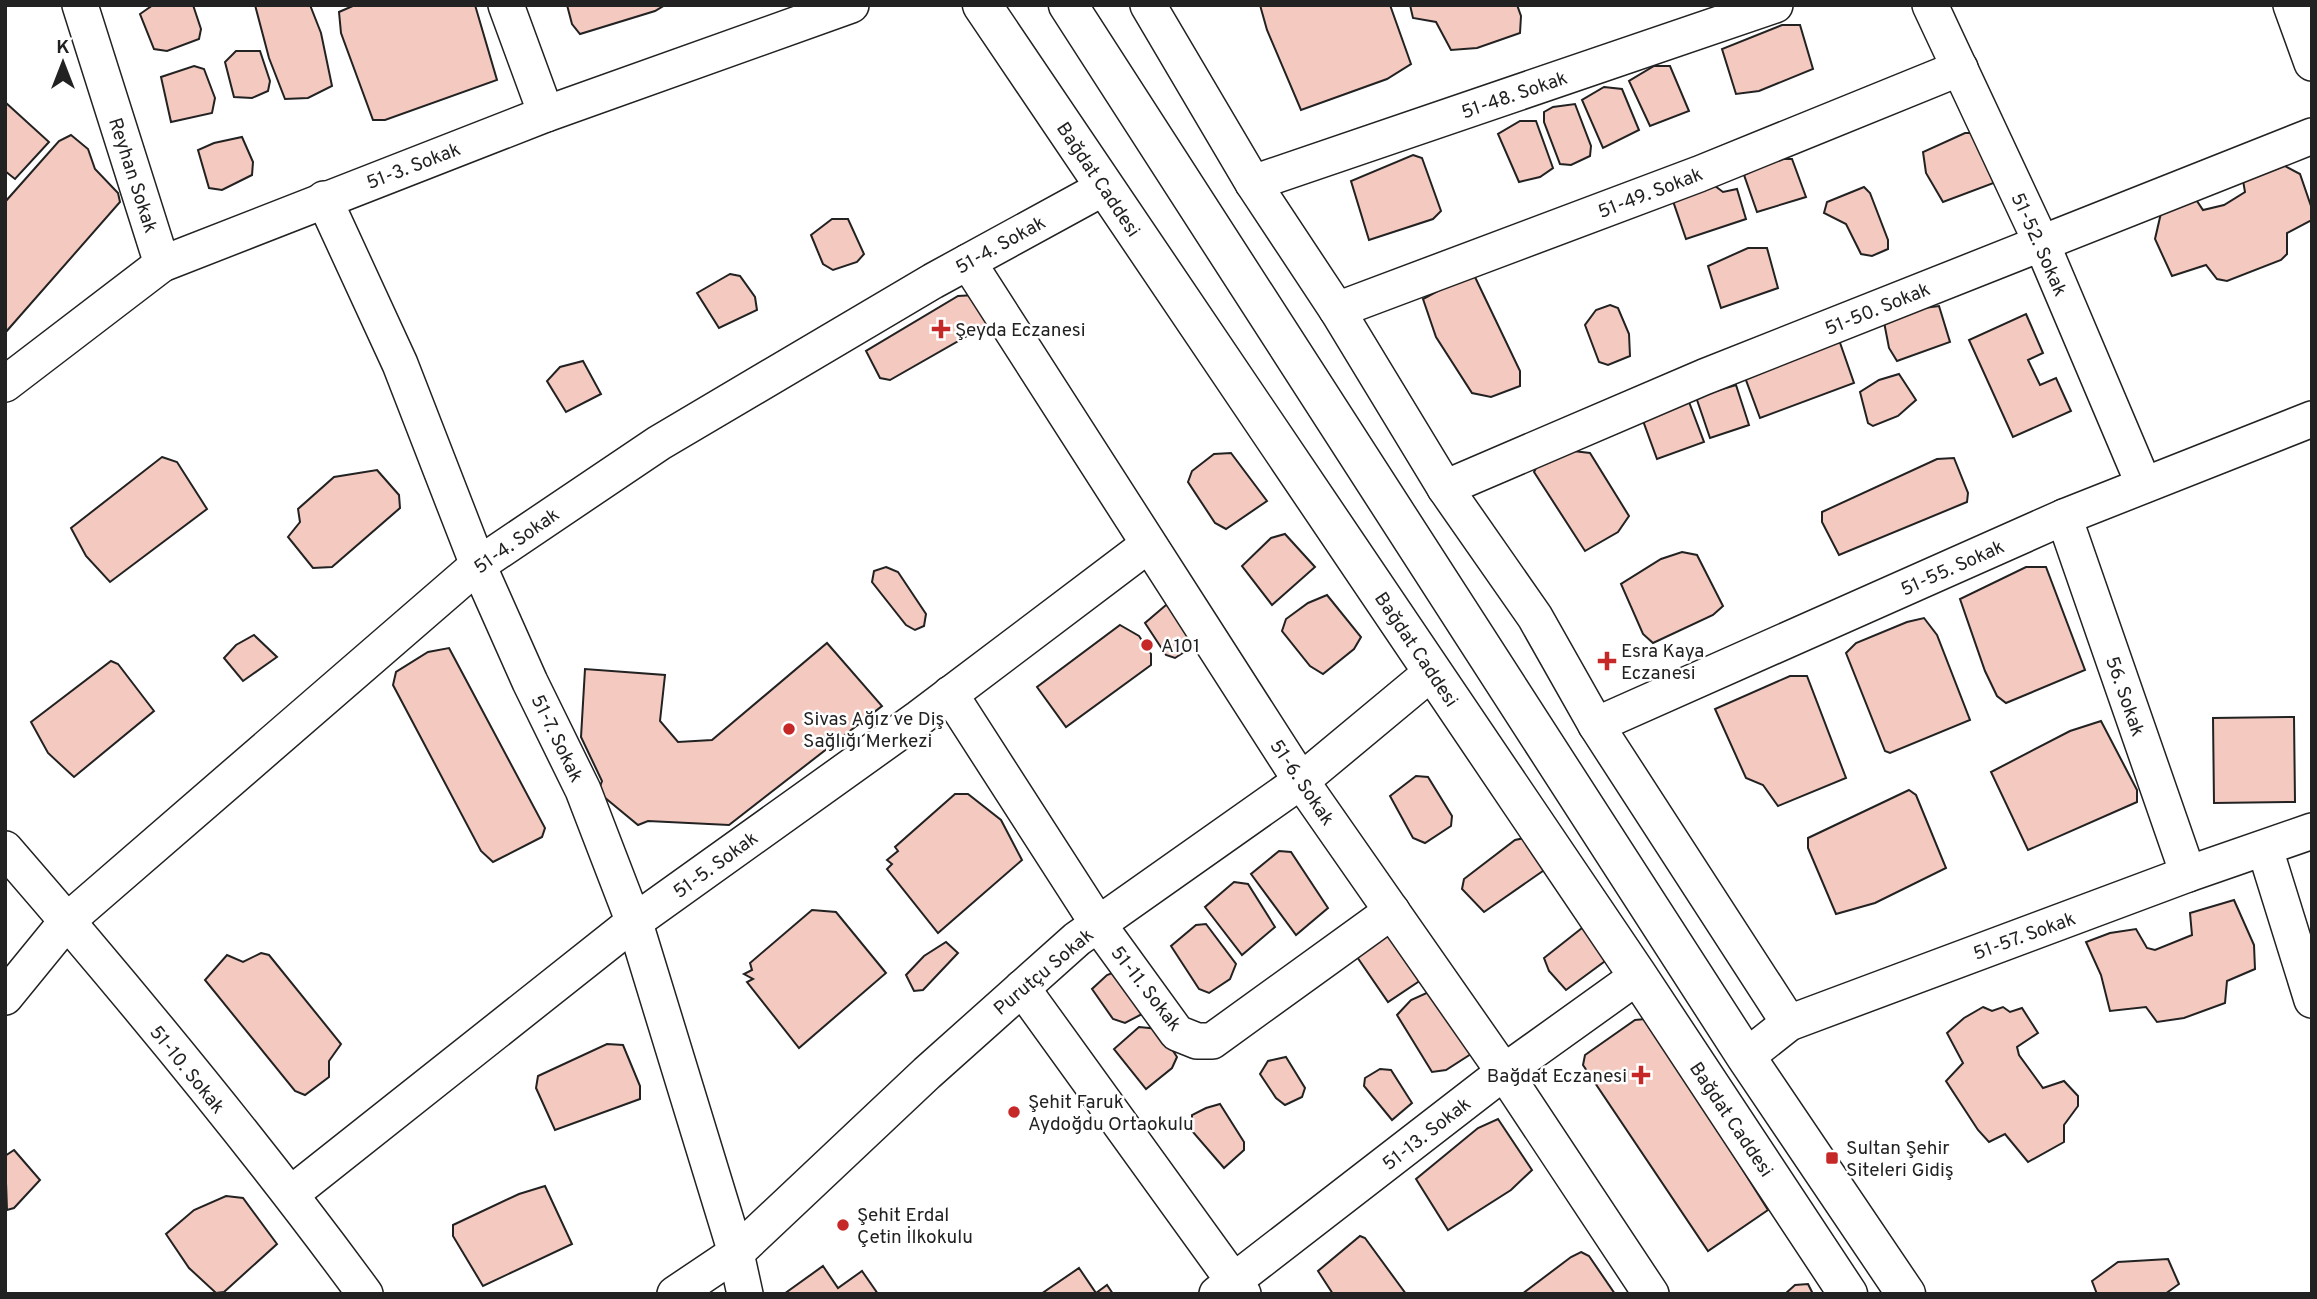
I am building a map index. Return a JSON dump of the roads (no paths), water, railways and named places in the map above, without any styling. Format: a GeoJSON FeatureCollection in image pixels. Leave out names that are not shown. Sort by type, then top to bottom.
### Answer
{"type":"FeatureCollection","features":[{"type":"Feature","properties":{"kind":"main road","name":"Bağdat Caddesi"},"geometry":{"type":"LineString","coordinates":[[982,5],[1637,976],[1848,1294]]}},
{"type":"Feature","properties":{"kind":"main road"},"geometry":{"type":"LineString","coordinates":[[1068,5],[1746,1057],[1906,1294]]}},
{"type":"Feature","properties":{"kind":"street","name":"Reyhan Sokak"},"geometry":{"type":"LineString","coordinates":[[80,5],[162,264]]}},
{"type":"Feature","properties":{"kind":"street"},"geometry":{"type":"LineString","coordinates":[[506,5],[547,114]]}},
{"type":"Feature","properties":{"kind":"street","name":"51-3. Sokak"},"geometry":{"type":"LineString","coordinates":[[5,384],[162,264],[547,114],[851,5]]}},
{"type":"Feature","properties":{"kind":"street"},"geometry":{"type":"LineString","coordinates":[[1148,5],[1253,183],[1337,310],[1445,488],[1535,617],[1596,724],[1789,1023]]}},
{"type":"Feature","properties":{"kind":"street","name":"51-52. Sokak"},"geometry":{"type":"LineString","coordinates":[[1930,5],[2041,242],[2144,485]]}},
{"type":"Feature","properties":{"kind":"street"},"geometry":{"type":"LineString","coordinates":[[2291,5],[2312,63]]}},
{"type":"Feature","properties":{"kind":"street","name":"51-48. Sokak"},"geometry":{"type":"LineString","coordinates":[[1253,183],[1769,6]]}},
{"type":"Feature","properties":{"kind":"street","name":"51-49. Sokak"},"geometry":{"type":"LineString","coordinates":[[1337,310],[1699,174],[1960,68]]}},
{"type":"Feature","properties":{"kind":"street","name":"51-50. Sokak"},"geometry":{"type":"LineString","coordinates":[[1445,488],[1703,377],[2312,136]]}},
{"type":"Feature","properties":{"kind":"street","name":"51-4. Sokak"},"geometry":{"type":"LineString","coordinates":[[5,997],[67,921],[478,565],[659,443],[968,262],[1105,187]]}},
{"type":"Feature","properties":{"kind":"street","name":"51-7. Sokak"},"geometry":{"type":"LineString","coordinates":[[324,199],[400,364],[478,565],[530,681],[583,789],[634,922],[736,1253],[745,1294]]}},
{"type":"Feature","properties":{"kind":"street","name":"51-6. Sokak"},"geometry":{"type":"LineString","coordinates":[[968,262],[1301,781],[1504,1072],[1651,1294]]}},
{"type":"Feature","properties":{"kind":"street","name":"51-55. Sokak"},"geometry":{"type":"LineString","coordinates":[[1596,724],[2064,517],[2312,419]]}},
{"type":"Feature","properties":{"kind":"street","name":"56. Sokak"},"geometry":{"type":"LineString","coordinates":[[2064,517],[2188,874]]}},
{"type":"Feature","properties":{"kind":"street","name":"51-5. Sokak"},"geometry":{"type":"LineString","coordinates":[[291,1194],[634,922],[950,694],[1148,545]]}},
{"type":"Feature","properties":{"kind":"street","name":"Purutçu Sokak"},"geometry":{"type":"LineString","coordinates":[[675,1294],[736,1253],[927,1073],[1077,939],[1301,781],[1432,672]]}},
{"type":"Feature","properties":{"kind":"street","name":"51-11. Sokak"},"geometry":{"type":"LineString","coordinates":[[950,694],[1098,924],[1177,1033],[1197,1041],[1212,1041],[1392,911]]}},
{"type":"Feature","properties":{"kind":"street","name":"51-57. Sokak"},"geometry":{"type":"LineString","coordinates":[[1746,1057],[1789,1023],[2188,874],[2312,831]]}},
{"type":"Feature","properties":{"kind":"street","name":"51-10. Sokak"},"geometry":{"type":"LineString","coordinates":[[5,849],[291,1194],[365,1294]]}},
{"type":"Feature","properties":{"kind":"street"},"geometry":{"type":"LineString","coordinates":[[2265,849],[2312,1000]]}},
{"type":"Feature","properties":{"kind":"street","name":"51-13. Sokak"},"geometry":{"type":"LineString","coordinates":[[1232,1289],[1504,1072],[1637,976]]}},
{"type":"Feature","properties":{"kind":"street"},"geometry":{"type":"LineString","coordinates":[[1022,988],[1232,1289]]}},
{"type":"Feature","properties":{"kind":"place","name":"Şeyda Eczanesi"},"geometry":{"type":"Point","coordinates":[941,329]}},
{"type":"Feature","properties":{"kind":"place","name":"A101"},"geometry":{"type":"Point","coordinates":[1147,645]}},
{"type":"Feature","properties":{"kind":"place","name":"Esra Kaya Eczanesi"},"geometry":{"type":"Point","coordinates":[1607,661]}},
{"type":"Feature","properties":{"kind":"place","name":"Sivas Ağız ve Diş Sağlığı Merkezi"},"geometry":{"type":"Point","coordinates":[789,729]}},
{"type":"Feature","properties":{"kind":"place","name":"Bağdat Eczanesi"},"geometry":{"type":"Point","coordinates":[1641,1075]}},
{"type":"Feature","properties":{"kind":"place","name":"Şehit Faruk Aydoğdu Ortaokulu"},"geometry":{"type":"Point","coordinates":[1014,1112]}},
{"type":"Feature","properties":{"kind":"place","name":"Sultan Şehir Siteleri Gidiş"},"geometry":{"type":"Point","coordinates":[1832,1158]}},
{"type":"Feature","properties":{"kind":"place","name":"Şehit Erdal Çetin İlkokulu"},"geometry":{"type":"Point","coordinates":[843,1225]}}]}
